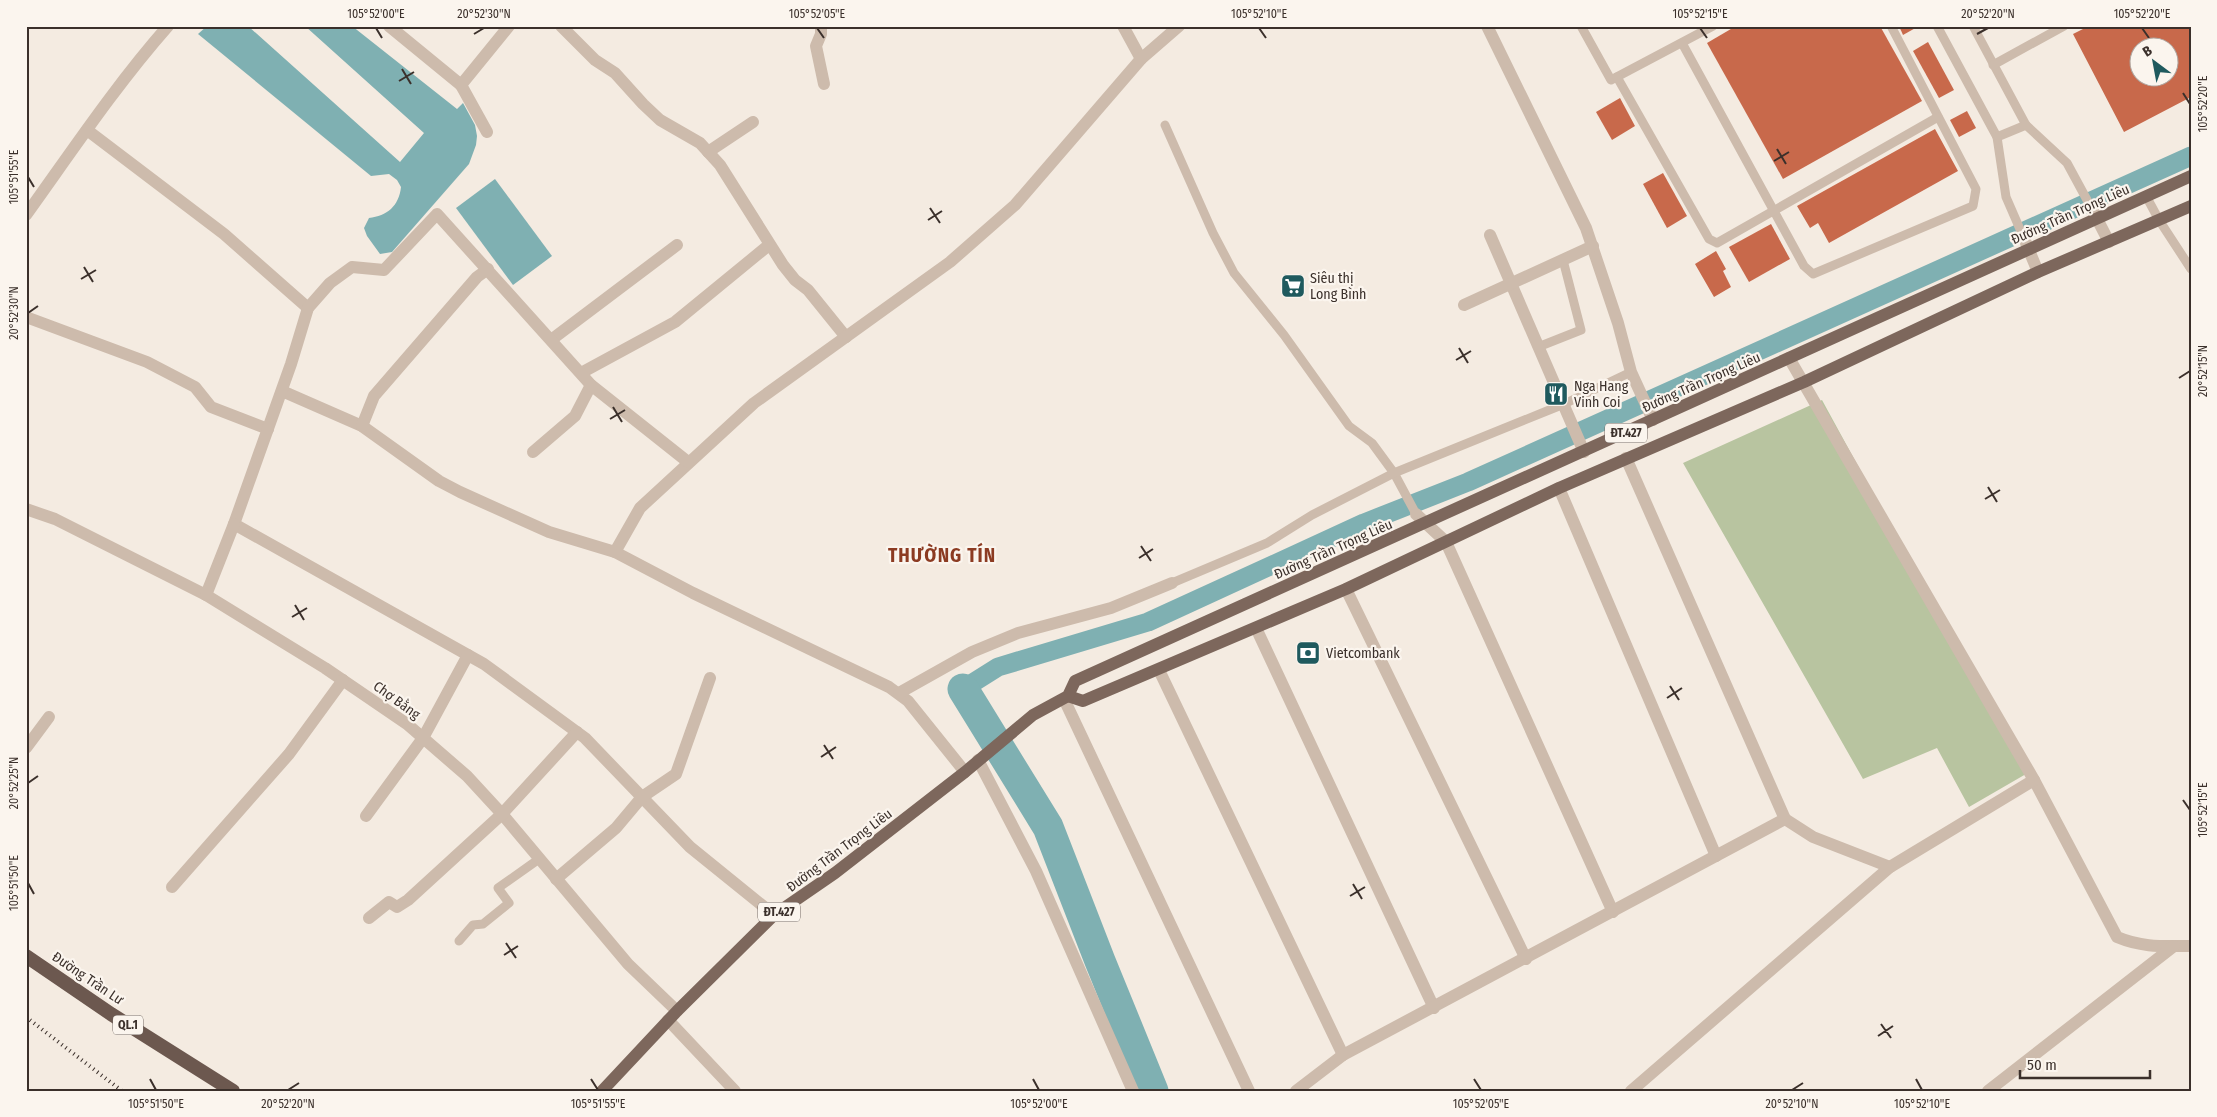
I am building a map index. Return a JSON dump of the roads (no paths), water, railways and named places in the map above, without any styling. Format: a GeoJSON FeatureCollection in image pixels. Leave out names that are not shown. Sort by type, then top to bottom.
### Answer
{"type":"FeatureCollection","features":[{"type":"Feature","properties":{"kind":"highway","name":"Đường Trần Lư"},"geometry":{"type":"LineString","coordinates":[[26,956],[111,1014],[233,1091]]}},
{"type":"Feature","properties":{"kind":"main road","name":"Đường Trần Trọng Liêu"},"geometry":{"type":"LineString","coordinates":[[602,1091],[673,1016],[774,915],[835,873],[966,772],[1033,715],[1066,697],[1075,682],[1426,524],[1582,447],[1653,420],[2095,215],[2146,196],[2191,176]]}},
{"type":"Feature","properties":{"kind":"main road","name":"ĐT.427"},"geometry":{"type":"LineString","coordinates":[[1066,697],[1082,701],[1159,670],[1346,589],[1626,458],[1705,426],[1804,382],[2038,272],[2191,206]]}},
{"type":"Feature","properties":{"kind":"street"},"geometry":{"type":"LineString","coordinates":[[26,215],[152,44],[168,26]]}},
{"type":"Feature","properties":{"kind":"street"},"geometry":{"type":"LineString","coordinates":[[390,26],[461,84],[487,132]]}},
{"type":"Feature","properties":{"kind":"street"},"geometry":{"type":"LineString","coordinates":[[461,84],[508,26]]}},
{"type":"Feature","properties":{"kind":"street"},"geometry":{"type":"LineString","coordinates":[[561,26],[595,60],[615,73],[629,90],[660,120],[689,135],[720,165],[769,245],[795,280],[808,290],[846,337]]}},
{"type":"Feature","properties":{"kind":"street"},"geometry":{"type":"LineString","coordinates":[[821,26],[821,34],[816,46],[824,84]]}},
{"type":"Feature","properties":{"kind":"street"},"geometry":{"type":"LineString","coordinates":[[1123,26],[1141,59]]}},
{"type":"Feature","properties":{"kind":"street"},"geometry":{"type":"LineString","coordinates":[[615,552],[640,508],[754,403],[950,262],[1015,205],[1141,59],[1179,26]]}},
{"type":"Feature","properties":{"kind":"street"},"geometry":{"type":"LineString","coordinates":[[1487,26],[1586,228],[1615,314],[1631,373],[1653,420]]}},
{"type":"Feature","properties":{"kind":"street"},"geometry":{"type":"LineString","coordinates":[[708,152],[753,122]]}},
{"type":"Feature","properties":{"kind":"street"},"geometry":{"type":"LineString","coordinates":[[88,130],[224,234],[308,308]]}},
{"type":"Feature","properties":{"kind":"street"},"geometry":{"type":"LineString","coordinates":[[206,595],[282,391],[308,308],[330,283],[352,267],[384,270],[437,214],[592,385],[688,462]]}},
{"type":"Feature","properties":{"kind":"street"},"geometry":{"type":"LineString","coordinates":[[2095,215],[2109,242]]}},
{"type":"Feature","properties":{"kind":"street"},"geometry":{"type":"LineString","coordinates":[[1490,235],[1582,447]]}},
{"type":"Feature","properties":{"kind":"street"},"geometry":{"type":"LineString","coordinates":[[551,340],[677,245]]}},
{"type":"Feature","properties":{"kind":"street"},"geometry":{"type":"LineString","coordinates":[[581,373],[675,322],[769,245]]}},
{"type":"Feature","properties":{"kind":"street"},"geometry":{"type":"LineString","coordinates":[[1464,305],[1593,246]]}},
{"type":"Feature","properties":{"kind":"street"},"geometry":{"type":"LineString","coordinates":[[2028,246],[2038,272]]}},
{"type":"Feature","properties":{"kind":"street"},"geometry":{"type":"LineString","coordinates":[[362,426],[374,396],[477,277],[488,269]]}},
{"type":"Feature","properties":{"kind":"street"},"geometry":{"type":"LineString","coordinates":[[26,317],[147,362],[195,387],[211,407],[268,429]]}},
{"type":"Feature","properties":{"kind":"street"},"geometry":{"type":"LineString","coordinates":[[1789,358],[2034,780],[2118,937],[2133,944],[2147,946],[2191,946]]}},
{"type":"Feature","properties":{"kind":"street"},"geometry":{"type":"LineString","coordinates":[[532,452],[575,416],[592,385]]}},
{"type":"Feature","properties":{"kind":"street"},"geometry":{"type":"LineString","coordinates":[[282,391],[362,426],[439,480],[460,492],[548,532],[615,552],[693,593],[899,693],[908,701],[966,772]]}},
{"type":"Feature","properties":{"kind":"street"},"geometry":{"type":"LineString","coordinates":[[1626,458],[1785,819],[1813,836],[1890,867]]}},
{"type":"Feature","properties":{"kind":"street"},"geometry":{"type":"LineString","coordinates":[[1560,488],[1716,856]]}},
{"type":"Feature","properties":{"kind":"street","name":"Chợ Bằng"},"geometry":{"type":"LineString","coordinates":[[26,508],[55,520],[206,595],[343,680],[407,724],[466,776],[502,814],[736,1091]]}},
{"type":"Feature","properties":{"kind":"street"},"geometry":{"type":"LineString","coordinates":[[1416,514],[1446,542],[1613,912]]}},
{"type":"Feature","properties":{"kind":"street"},"geometry":{"type":"LineString","coordinates":[[234,524],[484,664],[577,732],[690,847],[774,915]]}},
{"type":"Feature","properties":{"kind":"street"},"geometry":{"type":"LineString","coordinates":[[899,693],[972,652],[1010,636],[1111,608],[1172,583]]}},
{"type":"Feature","properties":{"kind":"street"},"geometry":{"type":"LineString","coordinates":[[1346,589],[1526,959]]}},
{"type":"Feature","properties":{"kind":"street"},"geometry":{"type":"LineString","coordinates":[[1256,628],[1434,1008]]}},
{"type":"Feature","properties":{"kind":"street"},"geometry":{"type":"LineString","coordinates":[[366,816],[423,738],[468,655]]}},
{"type":"Feature","properties":{"kind":"street"},"geometry":{"type":"LineString","coordinates":[[1159,670],[1343,1055]]}},
{"type":"Feature","properties":{"kind":"street"},"geometry":{"type":"LineString","coordinates":[[556,879],[616,828],[642,797],[676,774],[710,678]]}},
{"type":"Feature","properties":{"kind":"street"},"geometry":{"type":"LineString","coordinates":[[172,887],[289,754],[343,680]]}},
{"type":"Feature","properties":{"kind":"street"},"geometry":{"type":"LineString","coordinates":[[1066,697],[1249,1091]]}},
{"type":"Feature","properties":{"kind":"street"},"geometry":{"type":"LineString","coordinates":[[26,748],[49,716]]}},
{"type":"Feature","properties":{"kind":"street"},"geometry":{"type":"LineString","coordinates":[[369,918],[389,902],[397,907],[408,900],[502,814],[577,732]]}},
{"type":"Feature","properties":{"kind":"street"},"geometry":{"type":"LineString","coordinates":[[978,760],[1036,871],[1134,1091]]}},
{"type":"Feature","properties":{"kind":"street"},"geometry":{"type":"LineString","coordinates":[[1631,1091],[1890,867],[2034,780]]}},
{"type":"Feature","properties":{"kind":"street"},"geometry":{"type":"LineString","coordinates":[[1296,1091],[1343,1055],[1526,959],[1785,819]]}},
{"type":"Feature","properties":{"kind":"street"},"geometry":{"type":"LineString","coordinates":[[1988,1091],[2174,946]]}},
{"type":"Feature","properties":{"kind":"lane"},"geometry":{"type":"LineString","coordinates":[[1581,26],[1611,80],[1713,26]]}},
{"type":"Feature","properties":{"kind":"lane"},"geometry":{"type":"LineString","coordinates":[[1682,43],[1804,266],[1813,274],[1972,206],[1976,189],[1891,26]]}},
{"type":"Feature","properties":{"kind":"lane"},"geometry":{"type":"LineString","coordinates":[[1937,26],[1997,138],[2006,197],[2028,246]]}},
{"type":"Feature","properties":{"kind":"lane"},"geometry":{"type":"LineString","coordinates":[[1973,26],[2026,125],[2067,163],[2095,215]]}},
{"type":"Feature","properties":{"kind":"lane"},"geometry":{"type":"LineString","coordinates":[[1993,64],[2064,26]]}},
{"type":"Feature","properties":{"kind":"lane"},"geometry":{"type":"LineString","coordinates":[[1617,77],[1709,239],[1717,243],[1938,117]]}},
{"type":"Feature","properties":{"kind":"lane"},"geometry":{"type":"LineString","coordinates":[[1164,125],[1234,273],[1284,335],[1349,426],[1372,443],[1395,476],[1416,514]]}},
{"type":"Feature","properties":{"kind":"lane"},"geometry":{"type":"LineString","coordinates":[[1997,138],[2026,125]]}},
{"type":"Feature","properties":{"kind":"lane"},"geometry":{"type":"LineString","coordinates":[[2146,196],[2159,220],[2191,269]]}},
{"type":"Feature","properties":{"kind":"lane"},"geometry":{"type":"LineString","coordinates":[[1538,347],[1581,330],[1563,260]]}},
{"type":"Feature","properties":{"kind":"lane"},"geometry":{"type":"LineString","coordinates":[[1172,583],[1267,542],[1312,515],[1395,476],[1564,404],[1631,373]]}},
{"type":"Feature","properties":{"kind":"lane"},"geometry":{"type":"LineString","coordinates":[[459,941],[474,925],[483,924],[509,903],[498,888],[539,859]]}},
{"type":"Feature","properties":{"kind":"water"},"geometry":{"type":"Polygon","coordinates":[[[207,26],[248,26],[400,162],[424,133],[305,26],[352,26],[457,109],[463,103],[475,125],[477,136],[476,145],[469,164],[392,252],[380,254],[367,236],[364,228],[369,218],[387,212],[395,205],[401,187],[397,180],[389,174],[371,176],[198,34],[207,26]]]}},
{"type":"Feature","properties":{"kind":"water"},"geometry":{"type":"Polygon","coordinates":[[[495,179],[552,256],[513,285],[456,208],[495,179]]]}},
{"type":"Feature","properties":{"kind":"waterway"},"geometry":{"type":"LineString","coordinates":[[963,689],[998,667],[1148,622],[1364,523],[1468,482],[2191,156]]}},
{"type":"Feature","properties":{"kind":"waterway"},"geometry":{"type":"LineString","coordinates":[[963,689],[1048,827],[1153,1091]]}},
{"type":"Feature","properties":{"kind":"railway"},"geometry":{"type":"LineString","coordinates":[[26,1017],[122,1091]]}},
{"type":"Feature","properties":{"kind":"place","name":"Siêu thị Long Bình"},"geometry":{"type":"Point","coordinates":[1293,286]}},
{"type":"Feature","properties":{"kind":"place","name":"Nga Hang Vinh Coi"},"geometry":{"type":"Point","coordinates":[1556,394]}},
{"type":"Feature","properties":{"kind":"place","name":"Vietcombank"},"geometry":{"type":"Point","coordinates":[1308,653]}},
{"type":"Feature","properties":{"kind":"district","name":"THƯỜNG TÍN"},"geometry":{"type":"Point","coordinates":[942,555]}}]}
